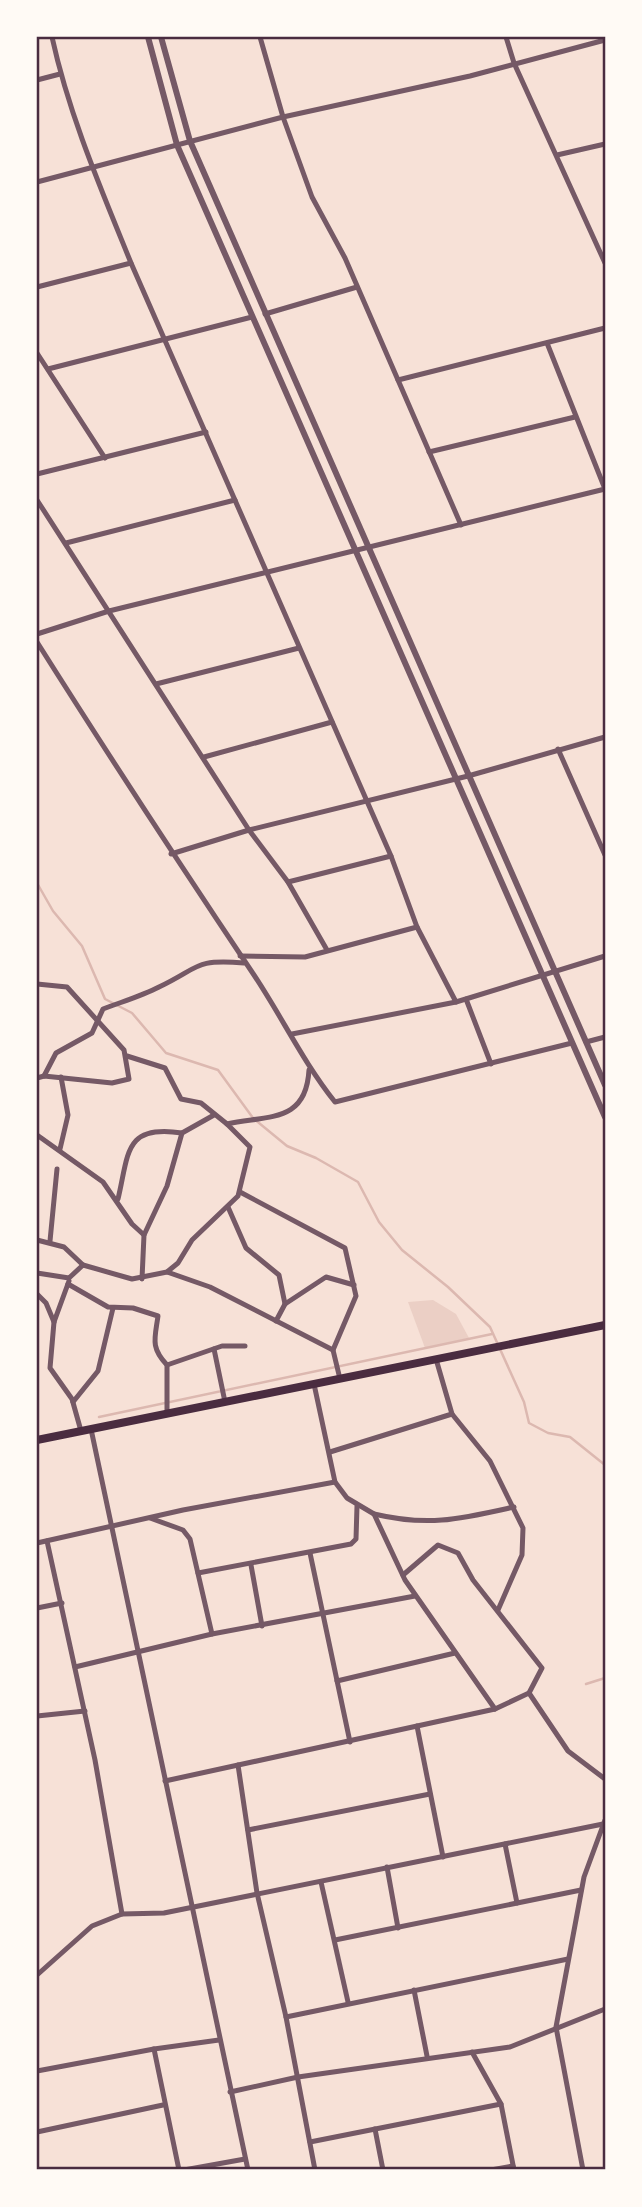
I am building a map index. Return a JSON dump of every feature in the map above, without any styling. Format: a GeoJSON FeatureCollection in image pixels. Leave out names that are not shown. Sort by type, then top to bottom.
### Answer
{"type":"FeatureCollection","features":[{"type":"Feature","properties":{"kind":"highway"},"geometry":{"type":"LineString","coordinates":[[37,1440],[605,1325]]}},
{"type":"Feature","properties":{"kind":"street"},"geometry":{"type":"LineString","coordinates":[[52,37],[60,74],[92,169],[131,263],[391,856],[417,927],[456,1002]]}},
{"type":"Feature","properties":{"kind":"street"},"geometry":{"type":"LineString","coordinates":[[148,37],[177,145],[605,1117]]}},
{"type":"Feature","properties":{"kind":"street"},"geometry":{"type":"LineString","coordinates":[[161,37],[190,141],[605,1085]]}},
{"type":"Feature","properties":{"kind":"street"},"geometry":{"type":"LineString","coordinates":[[260,37],[283,117],[312,197],[357,287],[461,525]]}},
{"type":"Feature","properties":{"kind":"street"},"geometry":{"type":"LineString","coordinates":[[506,37],[514,63],[605,264]]}},
{"type":"Feature","properties":{"kind":"street"},"geometry":{"type":"LineString","coordinates":[[37,182],[283,117],[605,40]]}},
{"type":"Feature","properties":{"kind":"street"},"geometry":{"type":"LineString","coordinates":[[37,80],[60,74]]}},
{"type":"Feature","properties":{"kind":"street"},"geometry":{"type":"LineString","coordinates":[[557,155],[605,144]]}},
{"type":"Feature","properties":{"kind":"street"},"geometry":{"type":"LineString","coordinates":[[37,287],[131,263]]}},
{"type":"Feature","properties":{"kind":"street"},"geometry":{"type":"LineString","coordinates":[[265,314],[357,287]]}},
{"type":"Feature","properties":{"kind":"street"},"geometry":{"type":"LineString","coordinates":[[48,369],[252,317]]}},
{"type":"Feature","properties":{"kind":"street"},"geometry":{"type":"LineString","coordinates":[[398,380],[605,328]]}},
{"type":"Feature","properties":{"kind":"street"},"geometry":{"type":"LineString","coordinates":[[37,634],[110,611],[605,489],[547,343]]}},
{"type":"Feature","properties":{"kind":"street"},"geometry":{"type":"LineString","coordinates":[[37,354],[105,458]]}},
{"type":"Feature","properties":{"kind":"street"},"geometry":{"type":"LineString","coordinates":[[429,452],[575,417]]}},
{"type":"Feature","properties":{"kind":"street"},"geometry":{"type":"LineString","coordinates":[[37,474],[206,432]]}},
{"type":"Feature","properties":{"kind":"street"},"geometry":{"type":"LineString","coordinates":[[37,499],[249,830],[288,883],[327,950]]}},
{"type":"Feature","properties":{"kind":"street"},"geometry":{"type":"LineString","coordinates":[[66,543],[235,500]]}},
{"type":"Feature","properties":{"kind":"street"},"geometry":{"type":"LineString","coordinates":[[37,642],[172,854],[292,1034],[309,1070],[339,1103],[572,1043]]}},
{"type":"Feature","properties":{"kind":"street"},"geometry":{"type":"LineString","coordinates":[[156,684],[299,648]]}},
{"type":"Feature","properties":{"kind":"street"},"geometry":{"type":"LineString","coordinates":[[204,757],[332,722]]}},
{"type":"Feature","properties":{"kind":"street"},"geometry":{"type":"LineString","coordinates":[[172,854],[249,830],[457,779],[605,737]]}},
{"type":"Feature","properties":{"kind":"street"},"geometry":{"type":"LineString","coordinates":[[558,750],[605,855]]}},
{"type":"Feature","properties":{"kind":"street"},"geometry":{"type":"LineString","coordinates":[[288,883],[391,856]]}},
{"type":"Feature","properties":{"kind":"street"},"geometry":{"type":"LineString","coordinates":[[240,956],[295,958],[417,927]]}},
{"type":"Feature","properties":{"kind":"street"},"geometry":{"type":"LineString","coordinates":[[292,1034],[456,1002],[554,970],[605,957]]}},
{"type":"Feature","properties":{"kind":"street"},"geometry":{"type":"LineString","coordinates":[[44,1076],[56,1054],[92,1033],[96,1019],[103,1009],[159,987],[201,963],[214,960],[244,962]]}},
{"type":"Feature","properties":{"kind":"street"},"geometry":{"type":"LineString","coordinates":[[37,984],[64,985],[127,1056],[165,1068],[181,1098],[201,1103],[228,1124],[250,1147],[240,1192],[192,1240],[178,1263],[167,1272],[142,1279],[99,1272],[83,1265],[71,1252],[50,1241],[37,1240]]}},
{"type":"Feature","properties":{"kind":"street"},"geometry":{"type":"LineString","coordinates":[[466,999],[491,1064]]}},
{"type":"Feature","properties":{"kind":"street"},"geometry":{"type":"LineString","coordinates":[[586,1042],[605,1037]]}},
{"type":"Feature","properties":{"kind":"street"},"geometry":{"type":"LineString","coordinates":[[37,1078],[44,1076],[127,1081],[127,1056]]}},
{"type":"Feature","properties":{"kind":"street"},"geometry":{"type":"LineString","coordinates":[[228,1124],[290,1112],[304,1098],[309,1070]]}},
{"type":"Feature","properties":{"kind":"street"},"geometry":{"type":"LineString","coordinates":[[60,1149],[68,1115],[61,1077]]}},
{"type":"Feature","properties":{"kind":"street"},"geometry":{"type":"LineString","coordinates":[[118,1200],[130,1149],[139,1136],[145,1131],[155,1130],[182,1133],[214,1115]]}},
{"type":"Feature","properties":{"kind":"street"},"geometry":{"type":"LineString","coordinates":[[142,1279],[144,1235],[167,1186],[182,1133]]}},
{"type":"Feature","properties":{"kind":"street"},"geometry":{"type":"LineString","coordinates":[[37,1135],[94,1173],[118,1200],[132,1224],[144,1235]]}},
{"type":"Feature","properties":{"kind":"street"},"geometry":{"type":"LineString","coordinates":[[50,1241],[57,1169]]}},
{"type":"Feature","properties":{"kind":"street"},"geometry":{"type":"LineString","coordinates":[[240,1192],[341,1244],[354,1285],[354,1303],[333,1350],[340,1379]]}},
{"type":"Feature","properties":{"kind":"street"},"geometry":{"type":"LineString","coordinates":[[228,1206],[246,1248],[279,1275],[285,1304]]}},
{"type":"Feature","properties":{"kind":"street"},"geometry":{"type":"LineString","coordinates":[[80,1431],[73,1402],[50,1368],[54,1322],[69,1281],[83,1265]]}},
{"type":"Feature","properties":{"kind":"street"},"geometry":{"type":"LineString","coordinates":[[167,1272],[210,1287],[333,1350]]}},
{"type":"Feature","properties":{"kind":"street"},"geometry":{"type":"LineString","coordinates":[[37,1273],[69,1281],[114,1308],[133,1308],[158,1316],[156,1352],[167,1365],[167,1413]]}},
{"type":"Feature","properties":{"kind":"street"},"geometry":{"type":"LineString","coordinates":[[276,1321],[285,1304],[326,1277],[354,1285]]}},
{"type":"Feature","properties":{"kind":"street"},"geometry":{"type":"LineString","coordinates":[[37,1294],[46,1303],[54,1322]]}},
{"type":"Feature","properties":{"kind":"street"},"geometry":{"type":"LineString","coordinates":[[73,1402],[98,1371],[114,1308]]}},
{"type":"Feature","properties":{"kind":"street"},"geometry":{"type":"LineString","coordinates":[[167,1365],[215,1349],[245,1346]]}},
{"type":"Feature","properties":{"kind":"street"},"geometry":{"type":"LineString","coordinates":[[215,1349],[225,1402]]}},
{"type":"Feature","properties":{"kind":"street"},"geometry":{"type":"LineString","coordinates":[[436,1359],[452,1414],[490,1461],[523,1528],[524,1547],[498,1610]]}},
{"type":"Feature","properties":{"kind":"street"},"geometry":{"type":"LineString","coordinates":[[314,1384],[335,1482],[357,1506],[374,1514],[403,1520],[450,1522],[514,1507]]}},
{"type":"Feature","properties":{"kind":"street"},"geometry":{"type":"LineString","coordinates":[[330,1452],[452,1414]]}},
{"type":"Feature","properties":{"kind":"street"},"geometry":{"type":"LineString","coordinates":[[91,1429],[248,2170]]}},
{"type":"Feature","properties":{"kind":"street"},"geometry":{"type":"LineString","coordinates":[[37,1543],[150,1517],[335,1482]]}},
{"type":"Feature","properties":{"kind":"street"},"geometry":{"type":"LineString","coordinates":[[198,1573],[343,1547],[356,1539],[357,1506]]}},
{"type":"Feature","properties":{"kind":"street"},"geometry":{"type":"LineString","coordinates":[[374,1514],[415,1596],[495,1709]]}},
{"type":"Feature","properties":{"kind":"street"},"geometry":{"type":"LineString","coordinates":[[150,1517],[187,1534],[212,1634]]}},
{"type":"Feature","properties":{"kind":"street"},"geometry":{"type":"LineString","coordinates":[[47,1541],[85,1711],[122,1914]]}},
{"type":"Feature","properties":{"kind":"street"},"geometry":{"type":"LineString","coordinates":[[165,1781],[495,1709],[529,1693],[542,1668],[473,1580],[458,1553],[443,1545],[428,1550],[403,1575]]}},
{"type":"Feature","properties":{"kind":"street"},"geometry":{"type":"LineString","coordinates":[[310,1553],[325,1613],[350,1742]]}},
{"type":"Feature","properties":{"kind":"street"},"geometry":{"type":"LineString","coordinates":[[251,1565],[262,1626]]}},
{"type":"Feature","properties":{"kind":"street"},"geometry":{"type":"LineString","coordinates":[[75,1667],[212,1634],[415,1596]]}},
{"type":"Feature","properties":{"kind":"street"},"geometry":{"type":"LineString","coordinates":[[37,1608],[62,1602]]}},
{"type":"Feature","properties":{"kind":"street"},"geometry":{"type":"LineString","coordinates":[[337,1681],[455,1653]]}},
{"type":"Feature","properties":{"kind":"street"},"geometry":{"type":"LineString","coordinates":[[529,1693],[568,1751],[605,1779]]}},
{"type":"Feature","properties":{"kind":"street"},"geometry":{"type":"LineString","coordinates":[[37,1716],[85,1711]]}},
{"type":"Feature","properties":{"kind":"street"},"geometry":{"type":"LineString","coordinates":[[417,1726],[443,1857]]}},
{"type":"Feature","properties":{"kind":"street"},"geometry":{"type":"LineString","coordinates":[[238,1765],[257,1893],[286,2017],[315,2170]]}},
{"type":"Feature","properties":{"kind":"street"},"geometry":{"type":"LineString","coordinates":[[248,1830],[430,1794]]}},
{"type":"Feature","properties":{"kind":"street"},"geometry":{"type":"LineString","coordinates":[[37,1975],[84,1930],[122,1914],[163,1913],[190,1905],[321,1882],[604,1822]]}},
{"type":"Feature","properties":{"kind":"street"},"geometry":{"type":"LineString","coordinates":[[583,2170],[556,2027],[581,1890],[604,1822]]}},
{"type":"Feature","properties":{"kind":"street"},"geometry":{"type":"LineString","coordinates":[[505,1844],[517,1903]]}},
{"type":"Feature","properties":{"kind":"street"},"geometry":{"type":"LineString","coordinates":[[387,1867],[398,1928]]}},
{"type":"Feature","properties":{"kind":"street"},"geometry":{"type":"LineString","coordinates":[[321,1882],[348,2002]]}},
{"type":"Feature","properties":{"kind":"street"},"geometry":{"type":"LineString","coordinates":[[335,1940],[581,1890]]}},
{"type":"Feature","properties":{"kind":"street"},"geometry":{"type":"LineString","coordinates":[[286,2017],[348,2002],[568,1959]]}},
{"type":"Feature","properties":{"kind":"street"},"geometry":{"type":"LineString","coordinates":[[414,1990],[427,2056]]}},
{"type":"Feature","properties":{"kind":"street"},"geometry":{"type":"LineString","coordinates":[[230,2092],[298,2077],[427,2056],[510,2047],[605,2009]]}},
{"type":"Feature","properties":{"kind":"street"},"geometry":{"type":"LineString","coordinates":[[37,2071],[219,2040]]}},
{"type":"Feature","properties":{"kind":"street"},"geometry":{"type":"LineString","coordinates":[[154,2049],[163,2105],[179,2170]]}},
{"type":"Feature","properties":{"kind":"street"},"geometry":{"type":"LineString","coordinates":[[472,2052],[501,2104],[513,2168],[491,2170]]}},
{"type":"Feature","properties":{"kind":"street"},"geometry":{"type":"LineString","coordinates":[[310,2142],[501,2104]]}},
{"type":"Feature","properties":{"kind":"street"},"geometry":{"type":"LineString","coordinates":[[37,2132],[163,2105]]}},
{"type":"Feature","properties":{"kind":"street"},"geometry":{"type":"LineString","coordinates":[[375,2129],[383,2170]]}},
{"type":"Feature","properties":{"kind":"street"},"geometry":{"type":"LineString","coordinates":[[184,2170],[245,2159]]}},
{"type":"Feature","properties":{"kind":"shaded area"},"geometry":{"type":"Polygon","coordinates":[[[433,1300],[456,1314],[469,1338],[425,1348],[408,1302],[433,1300]]]}},
{"type":"Feature","properties":{"kind":"waterway"},"geometry":{"type":"LineString","coordinates":[[37,883],[53,911],[82,946],[105,999],[132,1013],[166,1053],[218,1070],[253,1118],[287,1146],[316,1158],[358,1182],[379,1222],[402,1250],[448,1287],[490,1327],[524,1402],[529,1423],[548,1433],[570,1437],[605,1465]]}},
{"type":"Feature","properties":{"kind":"waterway"},"geometry":{"type":"LineString","coordinates":[[99,1417],[492,1334]]}},
{"type":"Feature","properties":{"kind":"waterway"},"geometry":{"type":"LineString","coordinates":[[586,1684],[605,1678]]}}]}
